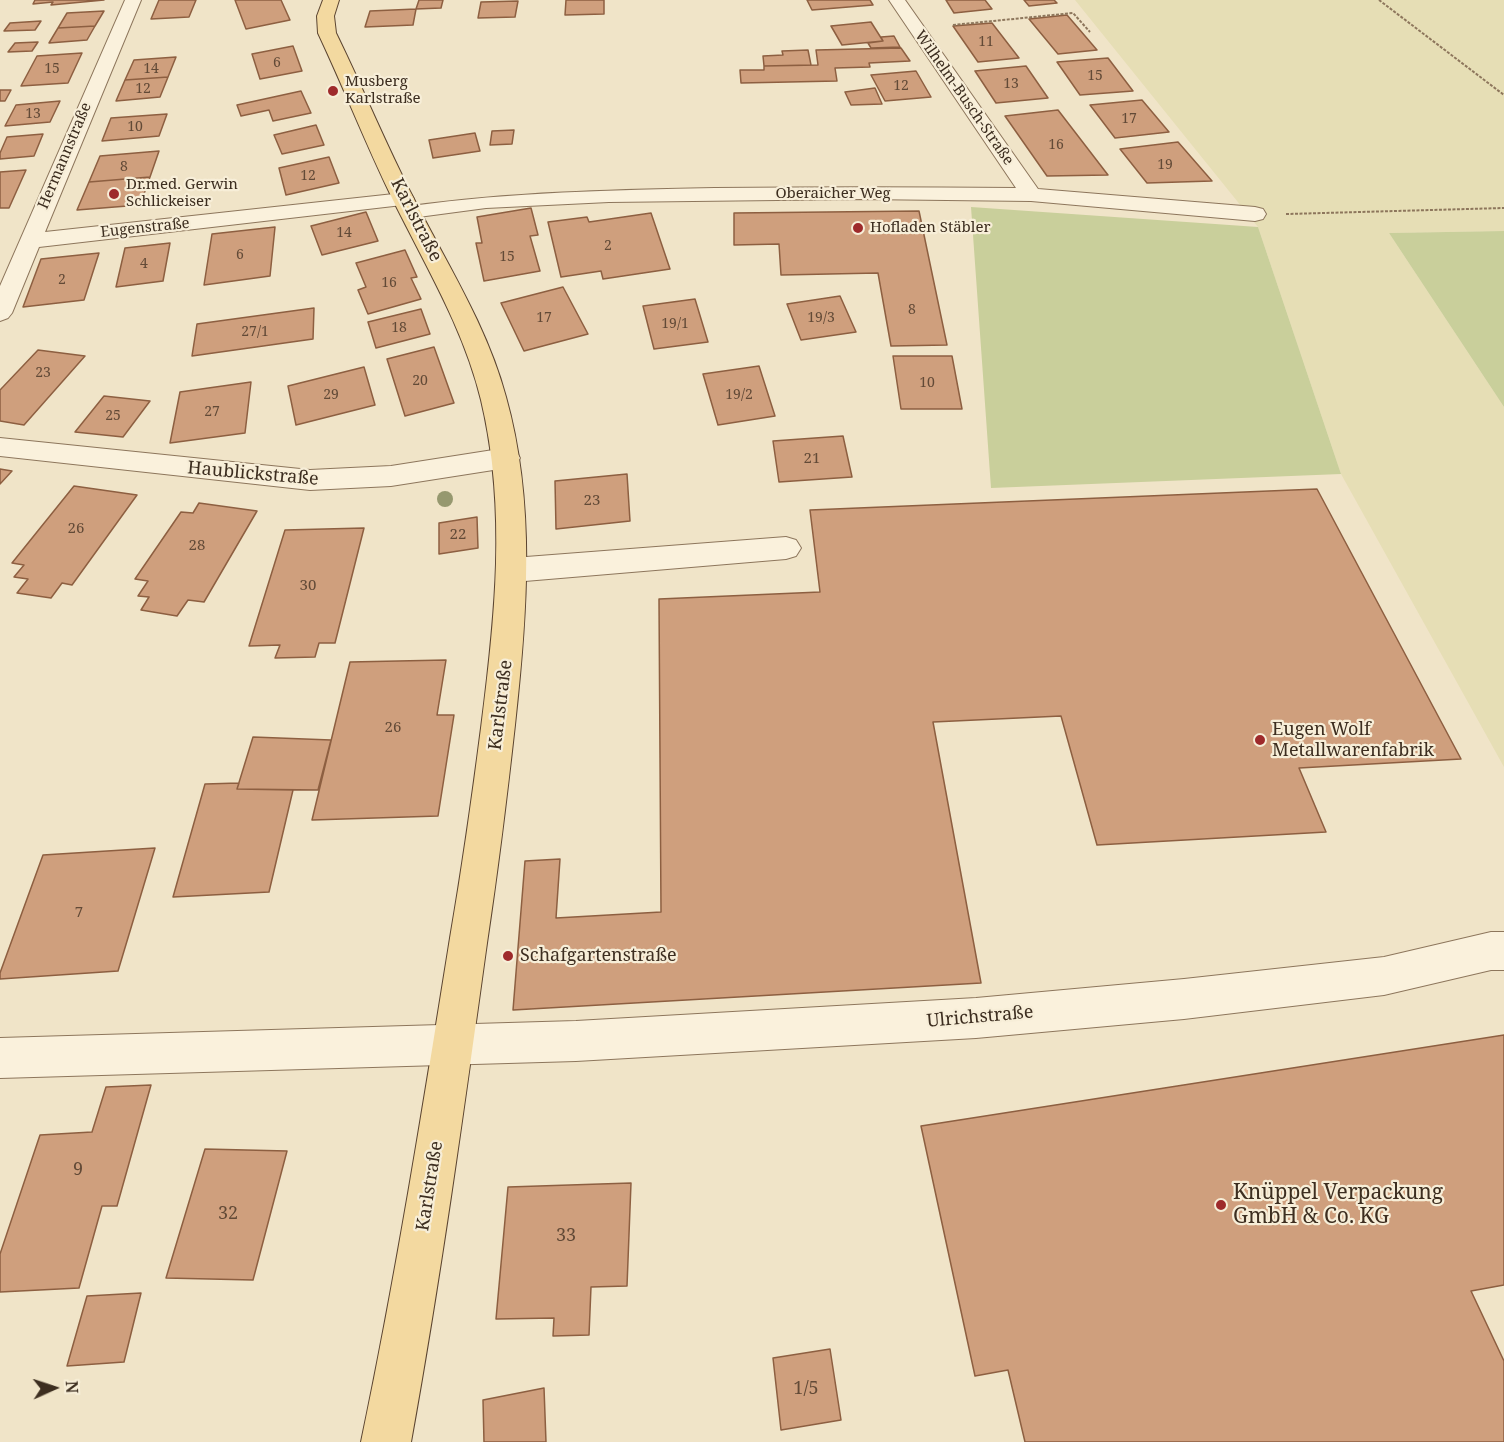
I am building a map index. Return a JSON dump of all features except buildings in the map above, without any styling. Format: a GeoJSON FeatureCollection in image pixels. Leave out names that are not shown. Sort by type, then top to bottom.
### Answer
{"type":"FeatureCollection","features":[{"type":"Feature","properties":{"kind":"main road","name":"Karlstraße"},"geometry":{"type":"LineString","coordinates":[[331,0],[324,20],[327,33],[407,206],[439,267],[494,395],[506,458],[513,517],[513,570],[503,686],[486,826],[407,1337],[386,1442]]}},
{"type":"Feature","properties":{"kind":"street","name":"Hermannstraße"},"geometry":{"type":"LineString","coordinates":[[0,313],[132,0]]}},
{"type":"Feature","properties":{"kind":"street","name":"Wilhelm-Busch-Straße"},"geometry":{"type":"LineString","coordinates":[[897,0],[1031,195]]}},
{"type":"Feature","properties":{"kind":"street","name":"Oberaicher Weg"},"geometry":{"type":"LineString","coordinates":[[407,206],[640,196],[850,193],[1031,195],[1256,214]]}},
{"type":"Feature","properties":{"kind":"street","name":"Eugenstraße"},"geometry":{"type":"LineString","coordinates":[[29,241],[407,206]]}},
{"type":"Feature","properties":{"kind":"street","name":"Haublickstraße"},"geometry":{"type":"LineString","coordinates":[[0,447],[310,480],[391,476],[506,458]]}},
{"type":"Feature","properties":{"kind":"street"},"geometry":{"type":"LineString","coordinates":[[513,570],[786,548]]}},
{"type":"Feature","properties":{"kind":"street","name":"Ulrichstraße"},"geometry":{"type":"LineString","coordinates":[[452,1046],[715,1035],[976,1018],[1184,999],[1373,977],[1419,969],[1491,951],[1504,951]]}},
{"type":"Feature","properties":{"kind":"street"},"geometry":{"type":"LineString","coordinates":[[3,1065],[452,1046]]}},
{"type":"Feature","properties":{"kind":"path"},"geometry":{"type":"LineString","coordinates":[[1379,0],[1504,95]]}},
{"type":"Feature","properties":{"kind":"path"},"geometry":{"type":"LineString","coordinates":[[916,28],[1073,13],[1090,32]]}},
{"type":"Feature","properties":{"kind":"path"},"geometry":{"type":"LineString","coordinates":[[1256,214],[1504,208]]}},
{"type":"Feature","properties":{"kind":"shaded area"},"geometry":{"type":"Polygon","coordinates":[[[1075,0],[1504,0],[1504,231],[1389,233],[1504,407],[1504,767],[1341,474],[1258,227],[1075,0]]]}},
{"type":"Feature","properties":{"kind":"green space"},"geometry":{"type":"Polygon","coordinates":[[[971,207],[1258,227],[1341,474],[991,488],[971,207]]]}},
{"type":"Feature","properties":{"kind":"green space"},"geometry":{"type":"Polygon","coordinates":[[[1504,231],[1504,407],[1389,233],[1504,231]]]}},
{"type":"Feature","properties":{"kind":"place","name":"Musberg Karlstraße"},"geometry":{"type":"Point","coordinates":[333,91]}},
{"type":"Feature","properties":{"kind":"place","name":"Dr.med. Gerwin Schlickeiser"},"geometry":{"type":"Point","coordinates":[114,194]}},
{"type":"Feature","properties":{"kind":"place","name":"Hofladen Stäbler"},"geometry":{"type":"Point","coordinates":[858,228]}},
{"type":"Feature","properties":{"kind":"place","name":"Eugen Wolf Metallwarenfabrik"},"geometry":{"type":"Point","coordinates":[1260,740]}},
{"type":"Feature","properties":{"kind":"place","name":"Schafgartenstraße"},"geometry":{"type":"Point","coordinates":[508,956]}},
{"type":"Feature","properties":{"kind":"place","name":"Knüppel Verpackung GmbH & Co. KG"},"geometry":{"type":"Point","coordinates":[1221,1205]}}]}
